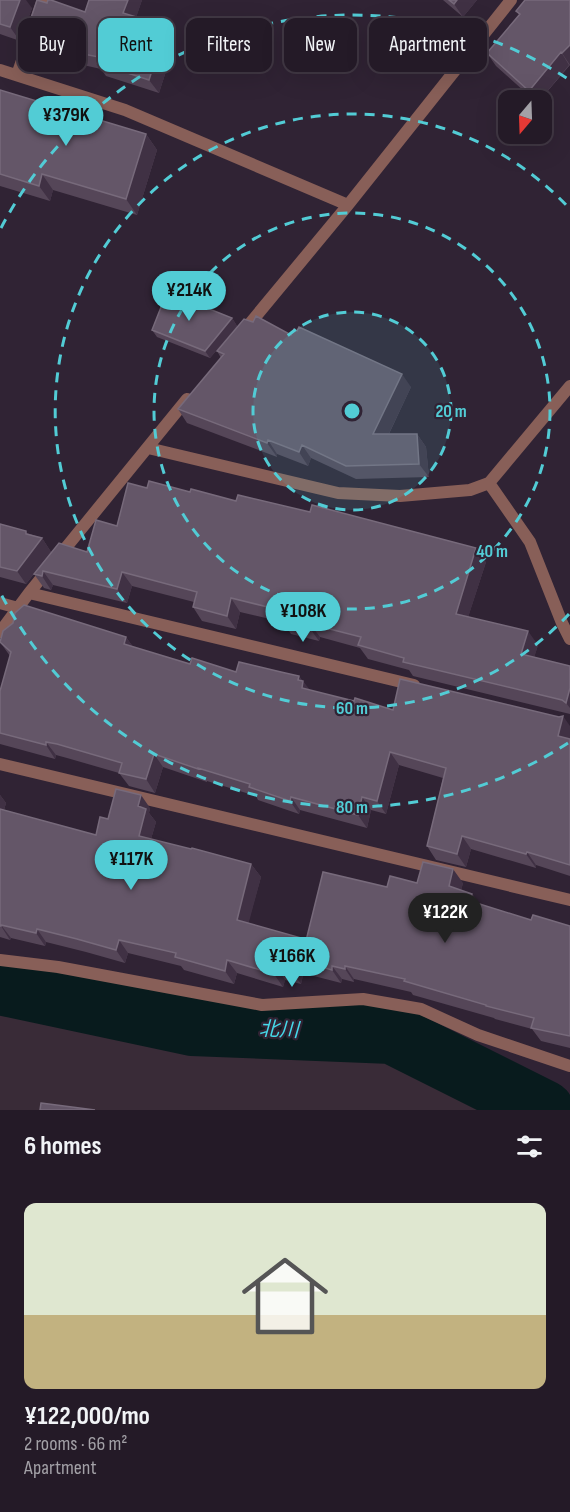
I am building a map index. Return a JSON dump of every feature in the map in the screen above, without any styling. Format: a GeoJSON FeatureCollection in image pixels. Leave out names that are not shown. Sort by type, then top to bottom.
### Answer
{"type":"FeatureCollection","features":[{"type":"Feature","properties":{"kind":"street"},"geometry":{"type":"LineString","coordinates":[[17,75],[43,0]]}},
{"type":"Feature","properties":{"kind":"street"},"geometry":{"type":"LineString","coordinates":[[237,340],[511,0]]}},
{"type":"Feature","properties":{"kind":"street"},"geometry":{"type":"LineString","coordinates":[[0,70],[125,110],[348,205]]}},
{"type":"Feature","properties":{"kind":"street"},"geometry":{"type":"LineString","coordinates":[[147,447],[338,493],[400,496],[470,490],[489,483],[570,386]]}},
{"type":"Feature","properties":{"kind":"street"},"geometry":{"type":"LineString","coordinates":[[0,632],[29,593],[192,394]]}},
{"type":"Feature","properties":{"kind":"street"},"geometry":{"type":"LineString","coordinates":[[489,483],[530,542],[570,639]]}},
{"type":"Feature","properties":{"kind":"street"},"geometry":{"type":"LineString","coordinates":[[29,593],[420,687]]}},
{"type":"Feature","properties":{"kind":"street"},"geometry":{"type":"LineString","coordinates":[[0,603],[18,608]]}},
{"type":"Feature","properties":{"kind":"street"},"geometry":{"type":"LineString","coordinates":[[0,764],[570,900]]}},
{"type":"Feature","properties":{"kind":"street"},"geometry":{"type":"LineString","coordinates":[[0,960],[58,968],[262,1005],[363,999],[421,1009],[478,1035],[570,1066]]}},
{"type":"Feature","properties":{"kind":"shaded area"},"geometry":{"type":"Polygon","coordinates":[[[0,1011],[188,1043],[387,1048],[518,1110],[0,1110],[0,1011]]]}},
{"type":"Feature","properties":{"kind":"building"},"geometry":{"type":"Polygon","coordinates":[[[0,0],[20,0],[10,27],[0,24],[0,0]]]}},
{"type":"Feature","properties":{"kind":"building"},"geometry":{"type":"Polygon","coordinates":[[[37,0],[47,3],[51,0],[85,12],[89,0],[128,0],[123,13],[140,18],[98,18],[98,57],[86,54],[86,18],[31,18],[37,0]]]}},
{"type":"Feature","properties":{"kind":"building"},"geometry":{"type":"Polygon","coordinates":[[[525,0],[570,0],[570,45],[561,52],[530,90],[487,53],[520,14],[516,11],[525,0]]]}},
{"type":"Feature","properties":{"kind":"building"},"geometry":{"type":"Polygon","coordinates":[[[125,72],[152,72],[149,80],[125,72]]]}},
{"type":"Feature","properties":{"kind":"building"},"geometry":{"type":"Polygon","coordinates":[[[0,90],[146,134],[126,199],[42,174],[39,186],[0,174],[0,90]]]}},
{"type":"Feature","properties":{"kind":"building"},"geometry":{"type":"Polygon","coordinates":[[[167,292],[232,318],[205,351],[152,330],[167,292]]]}},
{"type":"Feature","properties":{"kind":"building"},"geometry":{"type":"Polygon","coordinates":[[[256,316],[291,335],[294,329],[297,331],[299,327],[402,374],[373,434],[417,434],[419,464],[346,466],[302,445],[299,452],[268,440],[267,443],[178,409],[224,354],[217,351],[244,319],[253,322],[256,316]]]}},
{"type":"Feature","properties":{"kind":"building"},"geometry":{"type":"Polygon","coordinates":[[[149,481],[236,501],[238,495],[310,512],[312,505],[476,548],[456,614],[528,631],[521,654],[570,666],[570,688],[566,703],[562,700],[403,662],[404,658],[358,645],[361,637],[310,624],[309,627],[282,620],[284,611],[231,598],[227,616],[193,607],[197,592],[122,572],[117,589],[43,571],[42,576],[34,574],[59,543],[87,552],[96,520],[117,526],[128,483],[147,488],[149,481]]]}},
{"type":"Feature","properties":{"kind":"building"},"geometry":{"type":"Polygon","coordinates":[[[0,524],[42,538],[17,571],[0,567],[0,524]]]}},
{"type":"Feature","properties":{"kind":"building"},"geometry":{"type":"Polygon","coordinates":[[[24,605],[126,637],[124,644],[190,664],[192,658],[236,672],[239,662],[299,676],[298,680],[303,681],[302,688],[354,701],[355,698],[393,710],[400,679],[559,717],[563,716],[558,736],[570,739],[570,865],[462,836],[457,854],[427,846],[446,768],[390,752],[377,801],[362,797],[358,815],[291,797],[290,801],[249,787],[250,784],[154,754],[146,779],[119,773],[122,763],[57,744],[46,742],[46,745],[0,733],[0,691],[11,652],[0,642],[3,631],[13,623],[15,613],[24,605]]]}},
{"type":"Feature","properties":{"kind":"building"},"geometry":{"type":"Polygon","coordinates":[[[116,789],[141,795],[138,806],[146,809],[139,836],[251,864],[237,920],[301,938],[291,971],[276,966],[274,974],[227,960],[225,971],[175,957],[176,953],[119,940],[116,950],[37,929],[36,933],[0,926],[0,809],[96,835],[100,817],[108,819],[116,789]]]}},
{"type":"Feature","properties":{"kind":"building"},"geometry":{"type":"Polygon","coordinates":[[[423,862],[453,869],[449,886],[472,894],[470,901],[531,920],[533,915],[570,926],[570,1036],[531,1028],[534,1018],[486,1006],[404,981],[405,979],[345,966],[345,969],[332,966],[332,970],[301,961],[323,872],[387,887],[390,876],[417,883],[423,862]]]}},
{"type":"Feature","properties":{"kind":"building"},"geometry":{"type":"Polygon","coordinates":[[[41,1103],[95,1110],[40,1110],[41,1103]]]}},
{"type":"Feature","properties":{"kind":"waterway","name":"北川"},"geometry":{"type":"LineString","coordinates":[[0,985],[192,1026],[392,1034],[544,1110]]}}]}
